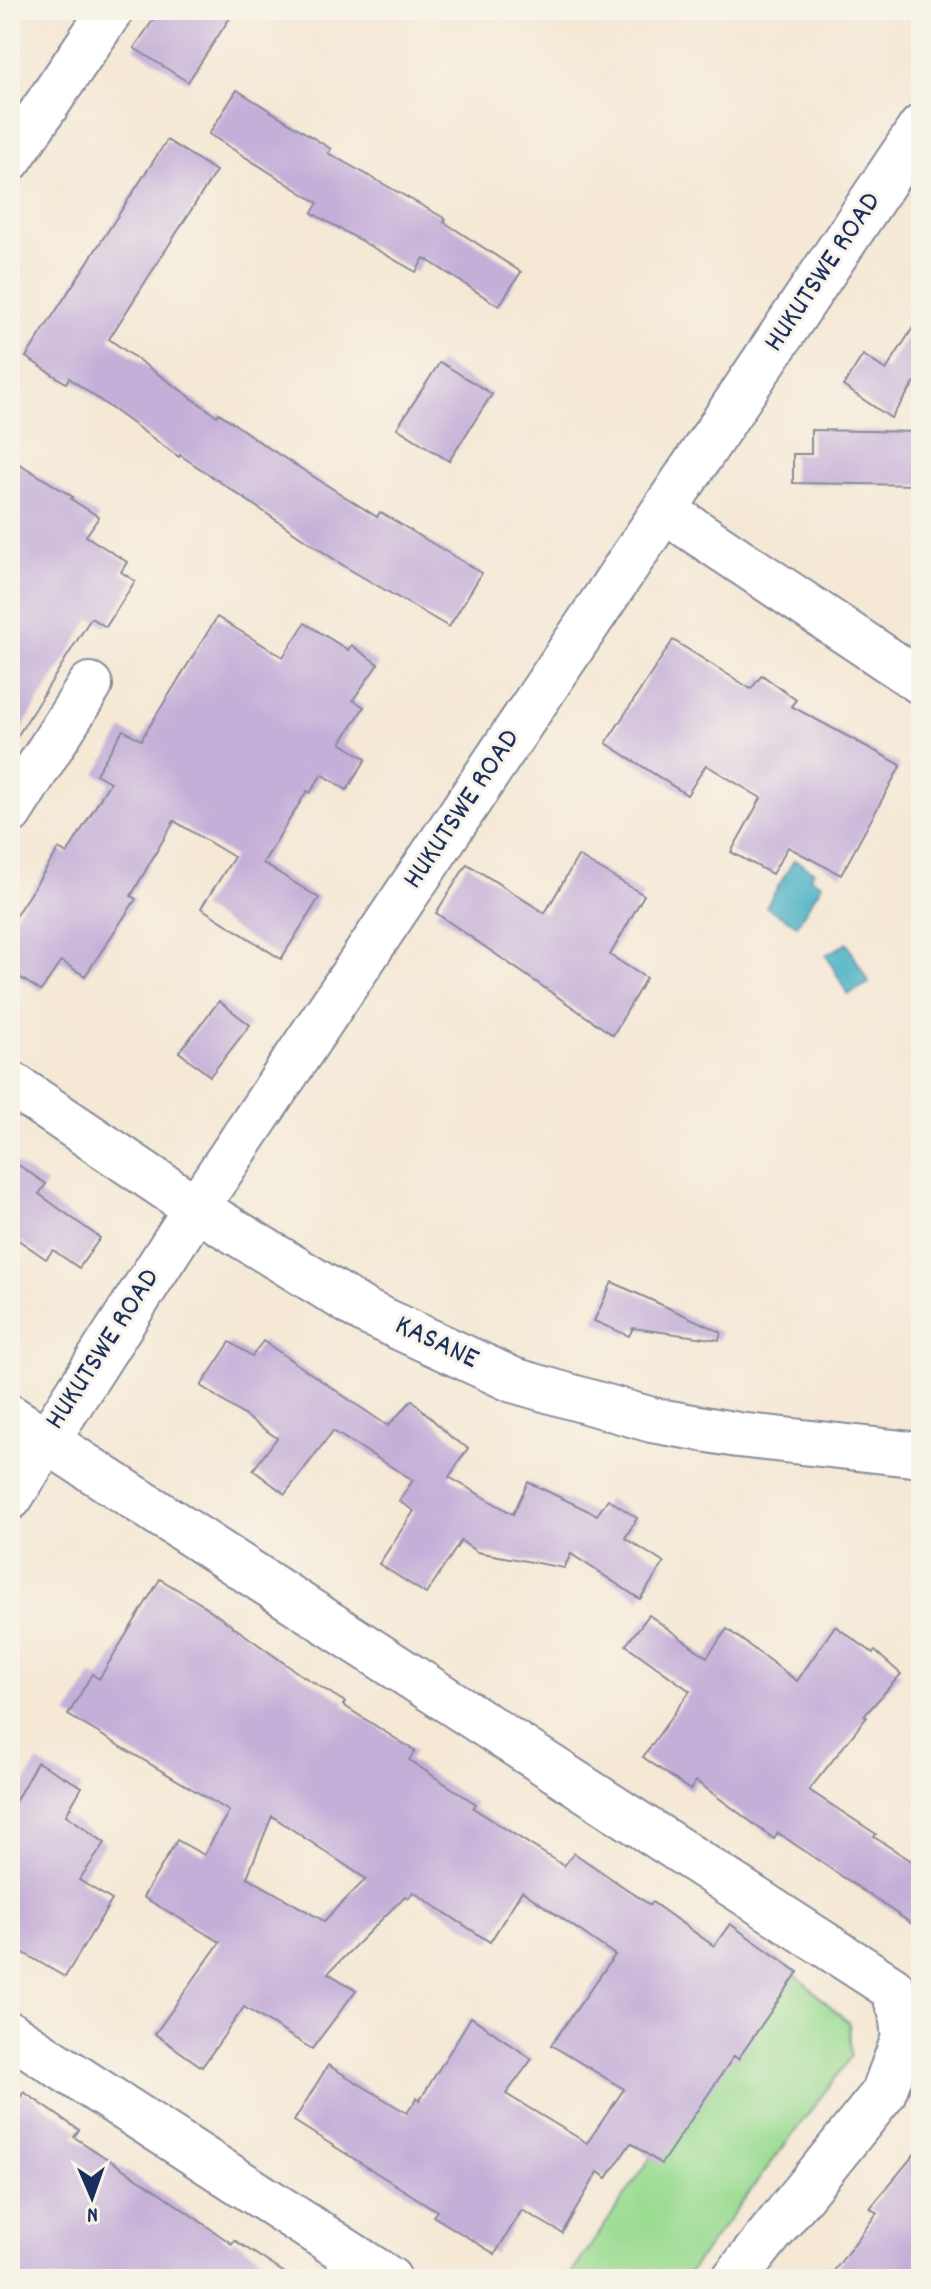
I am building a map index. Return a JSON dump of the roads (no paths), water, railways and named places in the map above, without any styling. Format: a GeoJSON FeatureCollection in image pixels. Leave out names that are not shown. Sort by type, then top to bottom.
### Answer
{"type":"FeatureCollection","features":[{"type":"Feature","properties":{"kind":"street"},"geometry":{"type":"LineString","coordinates":[[10,159],[111,10]]}},
{"type":"Feature","properties":{"kind":"street","name":"HUKUTSWE ROAD"},"geometry":{"type":"LineString","coordinates":[[10,1498],[196,1208],[921,127]]}},
{"type":"Feature","properties":{"kind":"street"},"geometry":{"type":"LineString","coordinates":[[665,511],[921,682]]}},
{"type":"Feature","properties":{"kind":"street"},"geometry":{"type":"LineString","coordinates":[[10,812],[90,685]]}},
{"type":"Feature","properties":{"kind":"street","name":"KASANE"},"geometry":{"type":"LineString","coordinates":[[10,1083],[196,1208],[366,1312],[513,1380],[652,1420],[738,1435],[921,1455]]}},
{"type":"Feature","properties":{"kind":"street"},"geometry":{"type":"LineString","coordinates":[[10,1417],[892,1988],[901,2012],[904,2038],[883,2094],[734,2279]]}},
{"type":"Feature","properties":{"kind":"street"},"geometry":{"type":"LineString","coordinates":[[10,2034],[389,2279]]}},
{"type":"Feature","properties":{"kind":"water"},"geometry":{"type":"Polygon","coordinates":[[[794,860],[814,871],[810,877],[822,884],[797,925],[766,907],[794,860]]]}},
{"type":"Feature","properties":{"kind":"water"},"geometry":{"type":"Polygon","coordinates":[[[847,943],[869,983],[848,995],[826,955],[847,943]]]}}]}
